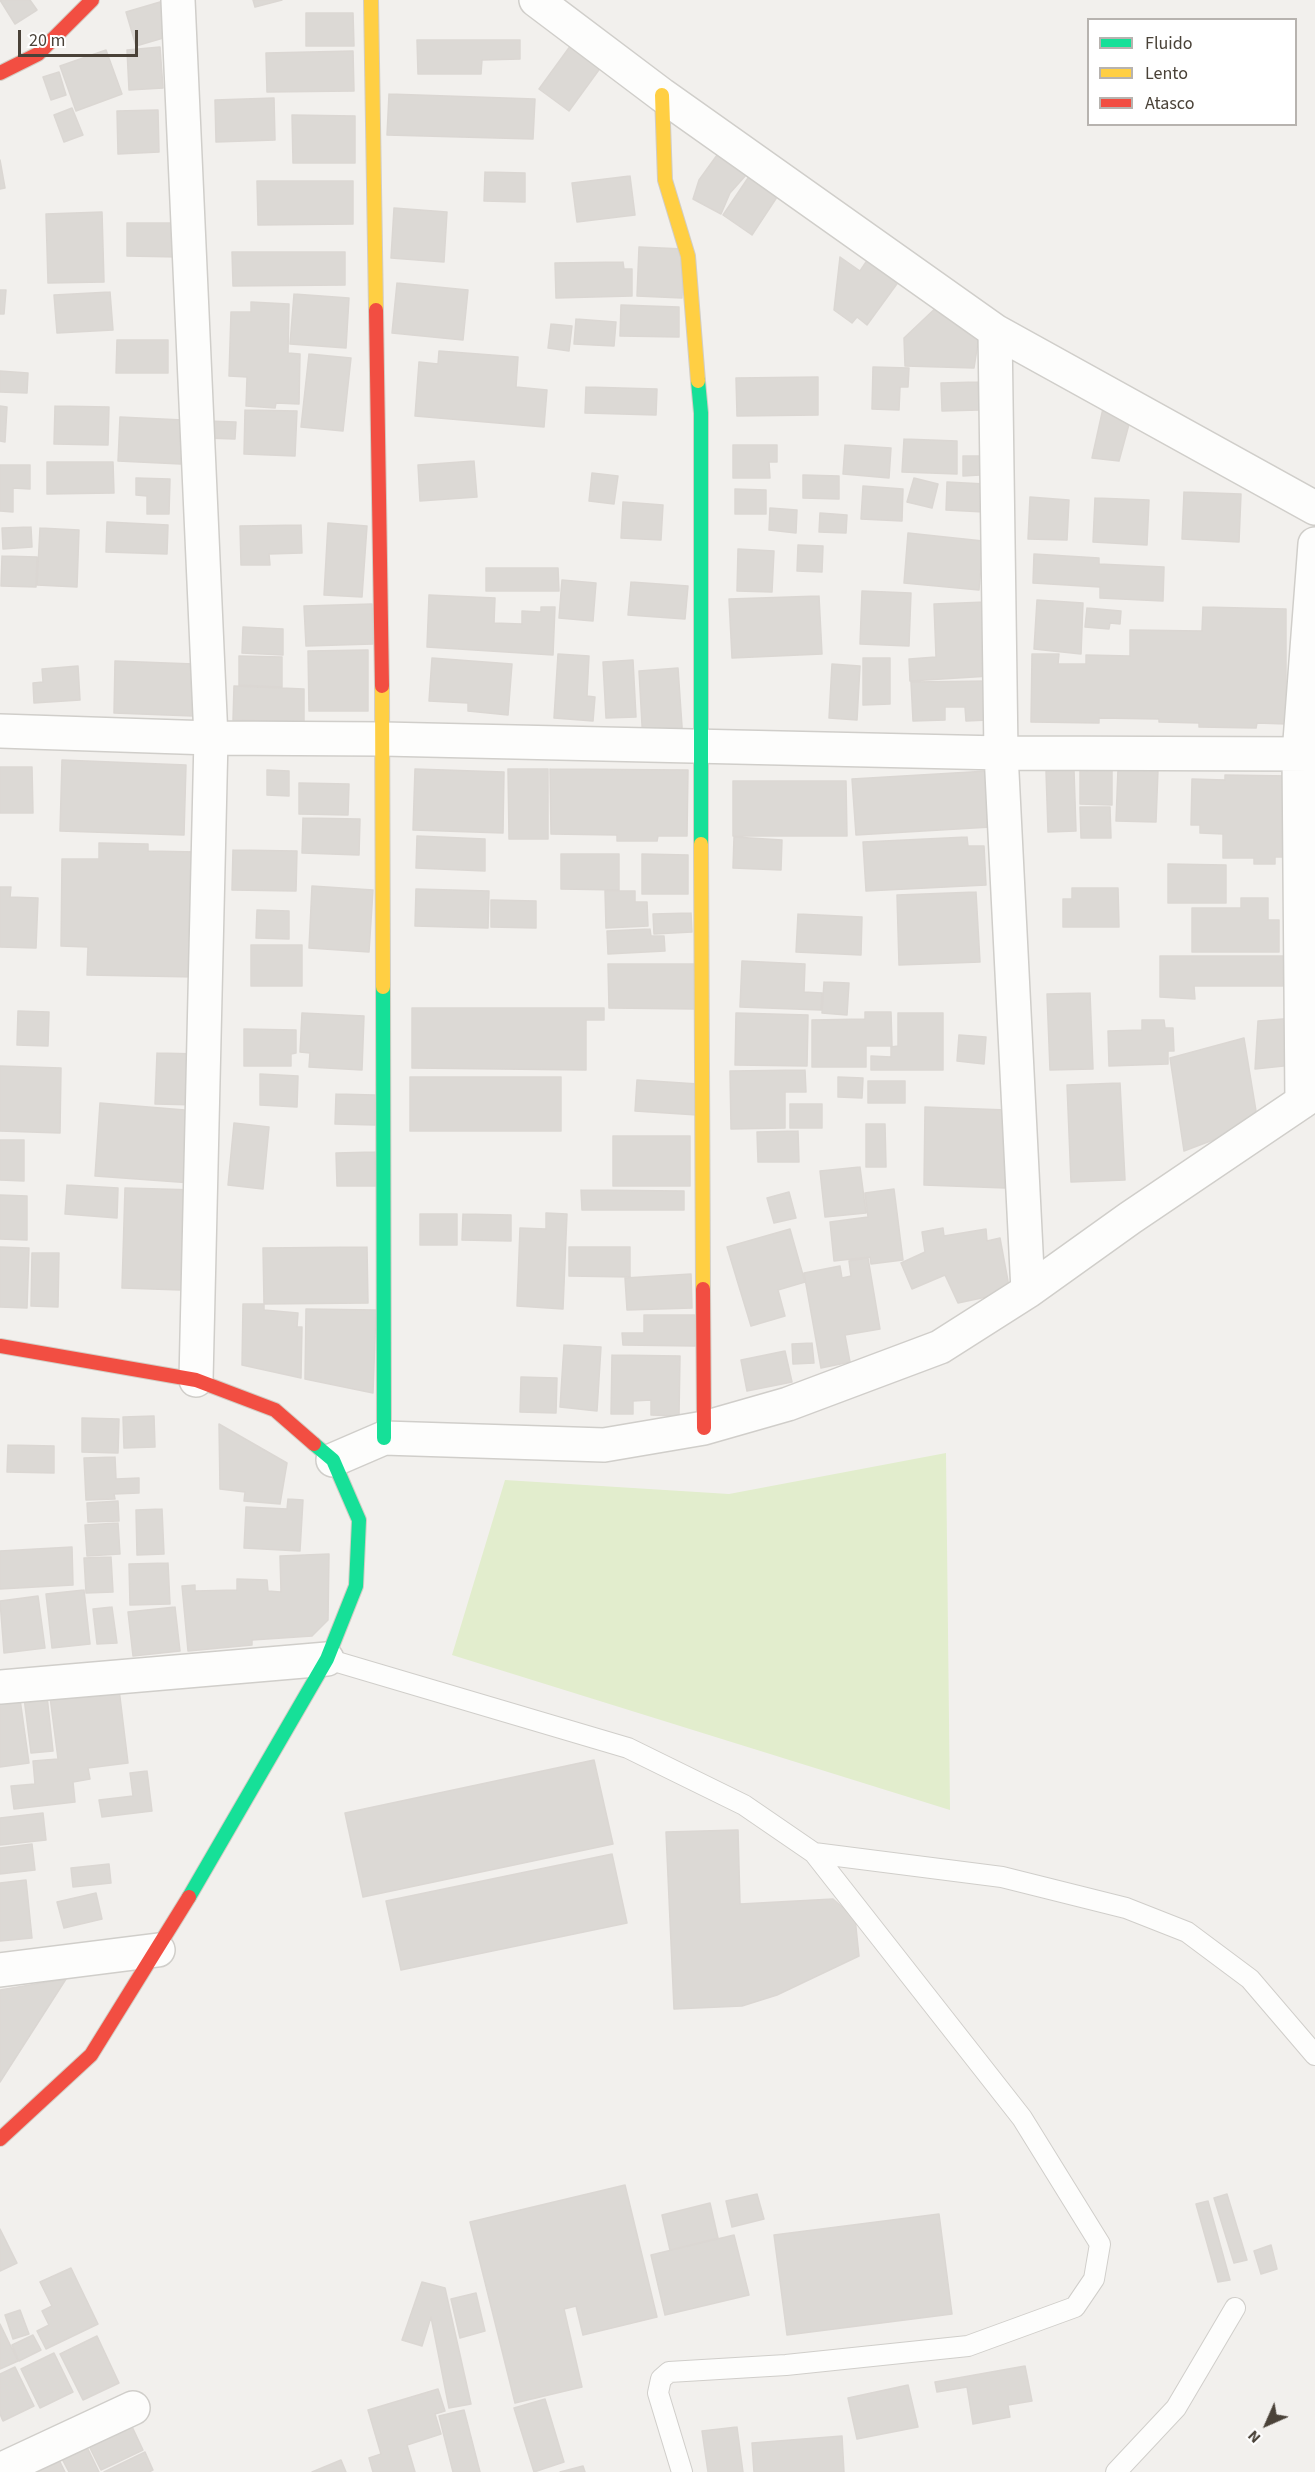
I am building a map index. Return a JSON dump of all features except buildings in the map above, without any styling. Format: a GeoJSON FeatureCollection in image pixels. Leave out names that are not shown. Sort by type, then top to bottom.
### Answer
{"type":"FeatureCollection","features":[{"type":"Feature","properties":{"kind":"street"},"geometry":{"type":"LineString","coordinates":[[0,73],[38,54],[92,0]]}},
{"type":"Feature","properties":{"kind":"street"},"geometry":{"type":"LineString","coordinates":[[178,0],[211,738],[196,1380]]}},
{"type":"Feature","properties":{"kind":"street"},"geometry":{"type":"LineString","coordinates":[[370,0],[383,739],[384,1438]]}},
{"type":"Feature","properties":{"kind":"street"},"geometry":{"type":"LineString","coordinates":[[536,0],[662,95],[995,331],[1315,508]]}},
{"type":"Feature","properties":{"kind":"street"},"geometry":{"type":"LineString","coordinates":[[662,95],[665,180],[688,256],[701,413],[700,747],[704,1428]]}},
{"type":"Feature","properties":{"kind":"street"},"geometry":{"type":"LineString","coordinates":[[995,331],[1001,753],[1028,1291]]}},
{"type":"Feature","properties":{"kind":"street"},"geometry":{"type":"LineString","coordinates":[[333,1460],[384,1438],[604,1445],[704,1428],[788,1404],[940,1347],[1028,1291],[1130,1218],[1309,1098],[1307,754],[1315,544]]}},
{"type":"Feature","properties":{"kind":"street"},"geometry":{"type":"LineString","coordinates":[[0,731],[211,738],[383,739],[1001,753],[1307,754]]}},
{"type":"Feature","properties":{"kind":"street"},"geometry":{"type":"LineString","coordinates":[[0,1346],[196,1380],[275,1410],[333,1460],[359,1520],[356,1586],[327,1659],[158,1950],[91,2055],[0,2139]]}},
{"type":"Feature","properties":{"kind":"street"},"geometry":{"type":"LineString","coordinates":[[0,1687],[327,1659]]}},
{"type":"Feature","properties":{"kind":"street"},"geometry":{"type":"LineString","coordinates":[[0,1970],[158,1950]]}},
{"type":"Feature","properties":{"kind":"street"},"geometry":{"type":"LineString","coordinates":[[0,2470],[133,2408]]}},
{"type":"Feature","properties":{"kind":"lane"},"geometry":{"type":"LineString","coordinates":[[327,1659],[628,1748],[744,1805],[814,1852],[1022,2118],[1100,2244],[1094,2279],[1075,2307],[968,2346],[786,2365],[669,2372],[661,2379],[658,2392],[682,2472]]}},
{"type":"Feature","properties":{"kind":"lane"},"geometry":{"type":"LineString","coordinates":[[814,1852],[1002,1877],[1126,1908],[1187,1932],[1250,1979],[1315,2055]]}},
{"type":"Feature","properties":{"kind":"lane"},"geometry":{"type":"LineString","coordinates":[[1116,2472],[1176,2408],[1234,2308]]}},
{"type":"Feature","properties":{"kind":"green space"},"geometry":{"type":"Polygon","coordinates":[[[946,1453],[950,1810],[452,1655],[505,1480],[729,1494],[946,1453]]]}},
{"type":"Feature","properties":{"kind":"traffic: fast"},"geometry":{"type":"LineString","coordinates":[[698,381],[701,413],[701,844]]}},
{"type":"Feature","properties":{"kind":"traffic: fast"},"geometry":{"type":"LineString","coordinates":[[383,987],[384,1438]]}},
{"type":"Feature","properties":{"kind":"traffic: fast"},"geometry":{"type":"LineString","coordinates":[[189,1897],[327,1659],[356,1586],[359,1520],[333,1460],[314,1444]]}},
{"type":"Feature","properties":{"kind":"traffic: slow"},"geometry":{"type":"LineString","coordinates":[[371,0],[376,310]]}},
{"type":"Feature","properties":{"kind":"traffic: slow"},"geometry":{"type":"LineString","coordinates":[[662,95],[665,180],[688,256],[698,381]]}},
{"type":"Feature","properties":{"kind":"traffic: slow"},"geometry":{"type":"LineString","coordinates":[[382,686],[383,987]]}},
{"type":"Feature","properties":{"kind":"traffic: slow"},"geometry":{"type":"LineString","coordinates":[[701,844],[703,1289]]}},
{"type":"Feature","properties":{"kind":"traffic: jam"},"geometry":{"type":"LineString","coordinates":[[0,73],[38,54],[92,0]]}},
{"type":"Feature","properties":{"kind":"traffic: jam"},"geometry":{"type":"LineString","coordinates":[[376,310],[382,686]]}},
{"type":"Feature","properties":{"kind":"traffic: jam"},"geometry":{"type":"LineString","coordinates":[[703,1289],[704,1428]]}},
{"type":"Feature","properties":{"kind":"traffic: jam"},"geometry":{"type":"LineString","coordinates":[[0,1346],[196,1380],[275,1410],[314,1444]]}},
{"type":"Feature","properties":{"kind":"traffic: jam"},"geometry":{"type":"LineString","coordinates":[[0,2139],[91,2055],[189,1897]]}}]}
